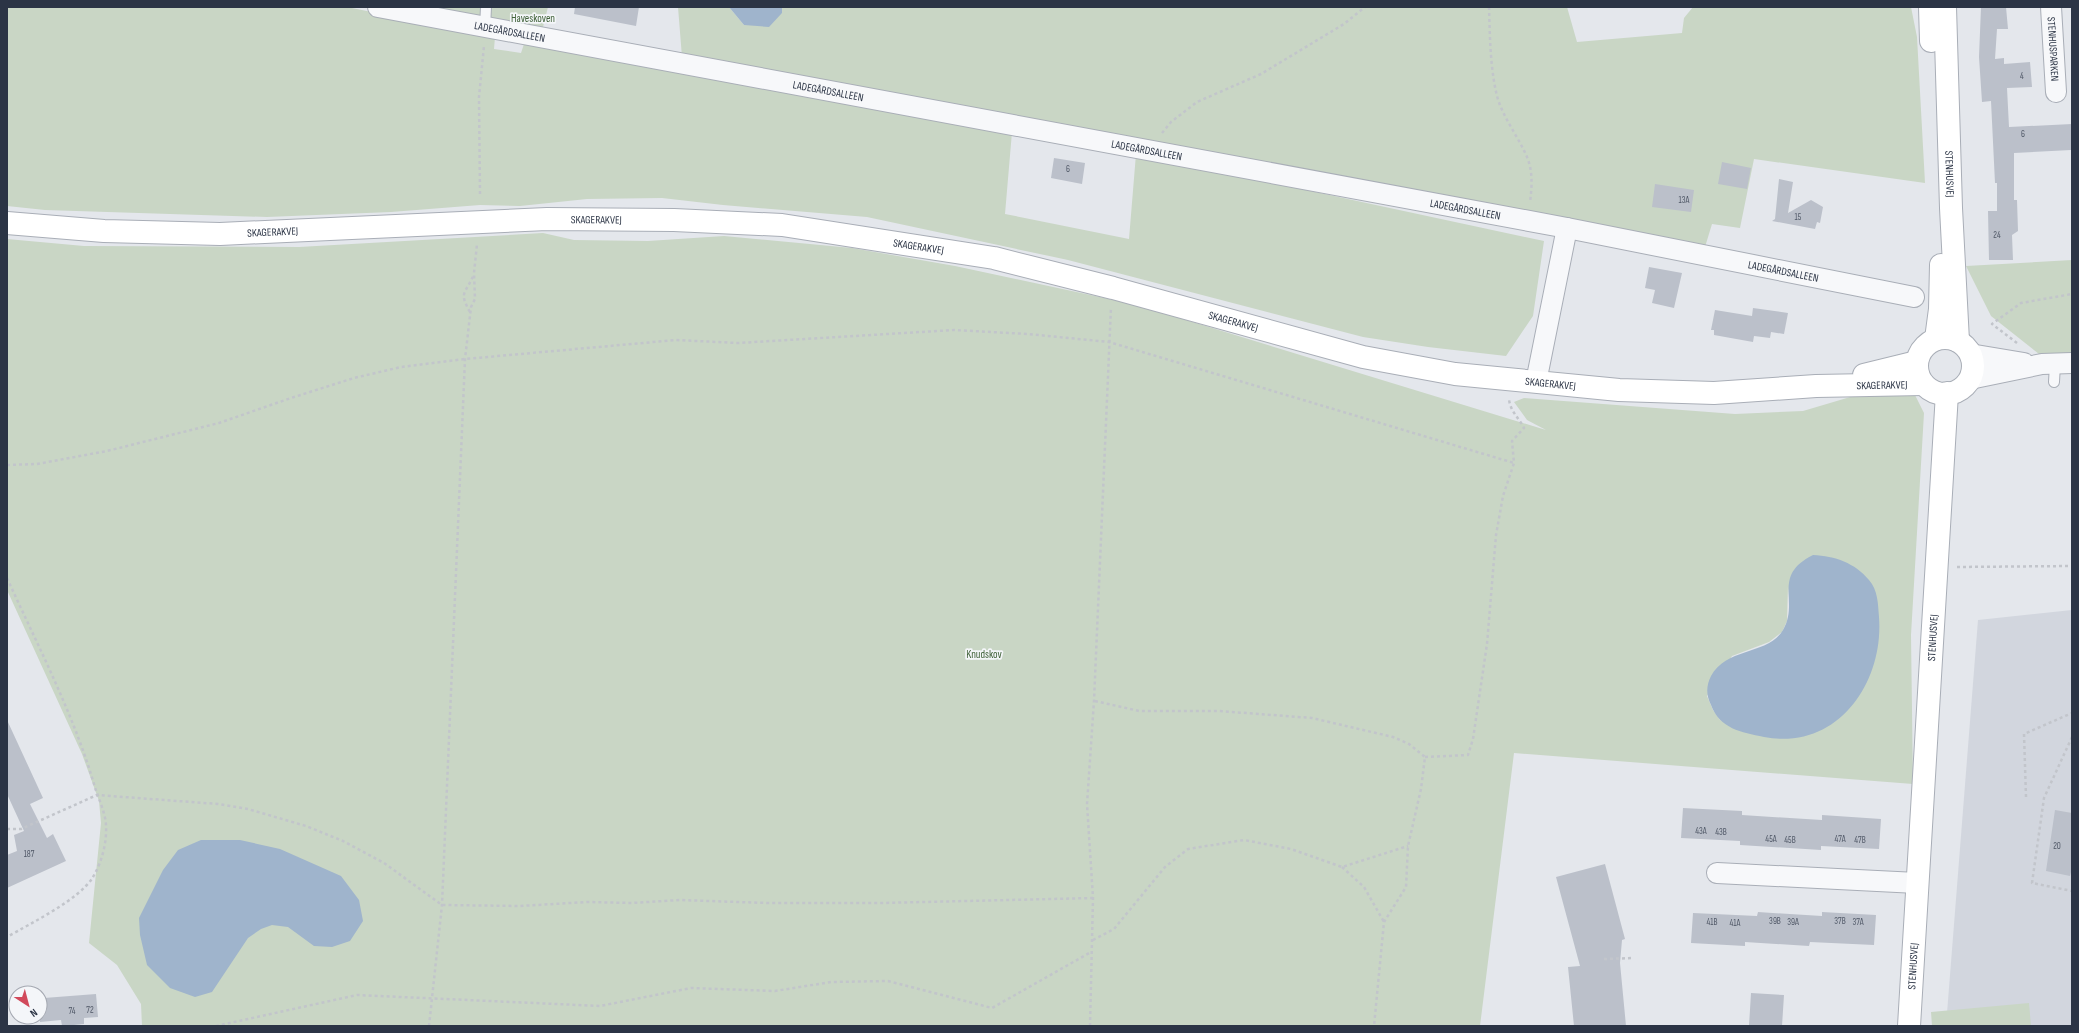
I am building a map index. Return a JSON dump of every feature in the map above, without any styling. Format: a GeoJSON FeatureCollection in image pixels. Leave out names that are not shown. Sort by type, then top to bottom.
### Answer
{"type":"FeatureCollection","features":[{"type":"Feature","properties":{"kind":"street","name":"LADEGÅRDSALLEEN"},"geometry":{"type":"LineString","coordinates":[[378,7],[1527,220],[1914,297]]}},
{"type":"Feature","properties":{"kind":"street","name":"STENHUSPARKEN"},"geometry":{"type":"LineString","coordinates":[[2051,7],[2056,92]]}},
{"type":"Feature","properties":{"kind":"street","name":"STENHUSVEJ"},"geometry":{"type":"LineString","coordinates":[[1933,10],[1941,275],[1940,309],[1936,339]]}},
{"type":"Feature","properties":{"kind":"street","name":"STENHUSVEJ"},"geometry":{"type":"LineString","coordinates":[[1933,10],[1964,348]]}},
{"type":"Feature","properties":{"kind":"street","name":"SKAGERAKVEJ"},"geometry":{"type":"LineString","coordinates":[[7,223],[99,230],[220,234],[547,219],[674,220],[782,225],[895,241],[994,258],[1113,288],[1363,357],[1455,374],[1619,390],[1714,393],[1816,386],[1924,384]]}},
{"type":"Feature","properties":{"kind":"street"},"geometry":{"type":"LineString","coordinates":[[1536,382],[1567,228]]}},
{"type":"Feature","properties":{"kind":"street"},"geometry":{"type":"LineString","coordinates":[[1964,348],[1973,366],[1970,379],[1960,389],[1947,393],[1930,389],[1924,384],[1917,370],[1917,362],[1924,347],[1936,339],[1946,338],[1964,348],[2055,368]]}},
{"type":"Feature","properties":{"kind":"street","name":"SKAGERAKVEJ"},"geometry":{"type":"LineString","coordinates":[[1816,386],[1917,362]]}},
{"type":"Feature","properties":{"kind":"street"},"geometry":{"type":"LineString","coordinates":[[1970,379],[2055,368]]}},
{"type":"Feature","properties":{"kind":"street","name":"STENHUSVEJ"},"geometry":{"type":"LineString","coordinates":[[1909,1026],[1947,393]]}},
{"type":"Feature","properties":{"kind":"street"},"geometry":{"type":"LineString","coordinates":[[1717,873],[1917,883]]}},
{"type":"Feature","properties":{"kind":"lane"},"geometry":{"type":"LineString","coordinates":[[485,28],[486,7]]}},
{"type":"Feature","properties":{"kind":"path"},"geometry":{"type":"LineString","coordinates":[[1150,151],[1171,122],[1197,102],[1261,74],[1344,24],[1365,7]]}},
{"type":"Feature","properties":{"kind":"path"},"geometry":{"type":"LineString","coordinates":[[1489,7],[1490,56],[1498,96],[1508,121],[1527,158],[1532,182],[1527,220]]}},
{"type":"Feature","properties":{"kind":"path"},"geometry":{"type":"LineString","coordinates":[[480,194],[479,98],[485,28]]}},
{"type":"Feature","properties":{"kind":"path"},"geometry":{"type":"LineString","coordinates":[[429,1026],[442,905],[465,359],[470,313],[476,299],[474,274],[477,244]]}},
{"type":"Feature","properties":{"kind":"path"},"geometry":{"type":"LineString","coordinates":[[470,313],[463,300],[463,294],[470,285],[474,274]]}},
{"type":"Feature","properties":{"kind":"path"},"geometry":{"type":"LineString","coordinates":[[1090,1026],[1093,898],[1087,804],[1094,701],[1109,342],[1113,288]]}},
{"type":"Feature","properties":{"kind":"path"},"geometry":{"type":"LineString","coordinates":[[1992,324],[2021,304],[2072,294]]}},
{"type":"Feature","properties":{"kind":"path"},"geometry":{"type":"LineString","coordinates":[[7,465],[37,464],[107,451],[219,423],[354,378],[401,367],[465,359],[676,340],[738,343],[954,330],[1028,334],[1109,342],[1514,462]]}},
{"type":"Feature","properties":{"kind":"path"},"geometry":{"type":"LineString","coordinates":[[1094,701],[1139,711],[1219,711],[1312,718],[1393,737],[1409,744],[1425,757],[1468,755],[1473,739],[1487,644],[1496,536],[1503,496],[1514,462],[1512,441],[1524,428],[1518,417],[1510,408],[1510,379]]}},
{"type":"Feature","properties":{"kind":"path"},"geometry":{"type":"LineString","coordinates":[[1936,567],[2072,566]]}},
{"type":"Feature","properties":{"kind":"path"},"geometry":{"type":"LineString","coordinates":[[7,578],[83,748],[97,795],[104,812],[105,838],[104,848],[93,876],[78,894],[7,938]]}},
{"type":"Feature","properties":{"kind":"path"},"geometry":{"type":"LineString","coordinates":[[2026,797],[2024,734],[2072,713]]}},
{"type":"Feature","properties":{"kind":"path"},"geometry":{"type":"LineString","coordinates":[[2072,737],[2044,798],[2032,883],[2072,891]]}},
{"type":"Feature","properties":{"kind":"path"},"geometry":{"type":"LineString","coordinates":[[1374,1026],[1384,922],[1406,887],[1408,846],[1421,789],[1425,757]]}},
{"type":"Feature","properties":{"kind":"path"},"geometry":{"type":"LineString","coordinates":[[7,829],[21,829],[97,795],[218,804],[248,809],[306,826],[343,840],[384,863],[442,905],[520,906],[587,902],[632,903],[680,900],[767,903],[882,903],[1093,898]]}},
{"type":"Feature","properties":{"kind":"path"},"geometry":{"type":"LineString","coordinates":[[1093,940],[1114,929],[1165,867],[1188,848],[1244,840],[1291,849],[1342,867],[1364,887],[1384,922]]}},
{"type":"Feature","properties":{"kind":"path"},"geometry":{"type":"LineString","coordinates":[[1342,867],[1408,846]]}},
{"type":"Feature","properties":{"kind":"path"},"geometry":{"type":"LineString","coordinates":[[216,1026],[357,995],[431,997],[600,1006],[691,988],[775,991],[831,982],[888,981],[992,1008],[1091,952]]}},
{"type":"Feature","properties":{"kind":"path"},"geometry":{"type":"LineString","coordinates":[[1604,959],[1633,958]]}},
{"type":"Feature","properties":{"kind":"shaded area"},"geometry":{"type":"Polygon","coordinates":[[[2072,610],[2072,1026],[1946,1026],[1978,620],[2072,610]]]}},
{"type":"Feature","properties":{"kind":"green space"},"geometry":{"type":"Polygon","coordinates":[[[7,7],[347,7],[495,37],[494,49],[521,53],[525,41],[1012,132],[1005,214],[1129,239],[1136,154],[1152,157],[1544,241],[1533,316],[1506,356],[1428,347],[1363,337],[1068,260],[867,217],[723,205],[662,198],[587,199],[520,206],[480,205],[391,212],[267,217],[45,210],[7,206],[7,7]]]}},
{"type":"Feature","properties":{"kind":"green space","name":"Haveskoven"},"geometry":{"type":"Polygon","coordinates":[[[417,7],[548,7],[542,31],[417,7]]]}},
{"type":"Feature","properties":{"kind":"green space"},"geometry":{"type":"Polygon","coordinates":[[[678,7],[729,7],[744,25],[782,13],[782,7],[1567,7],[1577,42],[1682,33],[1684,18],[1693,7],[1911,7],[1917,37],[1925,183],[1754,159],[1740,228],[1712,224],[1705,247],[682,57],[678,7]]]}},
{"type":"Feature","properties":{"kind":"green space","name":"Knudskov"},"geometry":{"type":"Polygon","coordinates":[[[543,233],[574,240],[648,241],[724,236],[852,248],[955,266],[1137,305],[1546,430],[1527,420],[1514,402],[1524,398],[1735,414],[1803,411],[1857,395],[1915,395],[1924,413],[1911,635],[1913,784],[1514,753],[1480,1026],[142,1026],[141,1004],[117,965],[89,943],[101,823],[99,801],[82,754],[7,590],[7,239],[84,246],[299,247],[543,233]],[[1788,586],[1787,621],[1782,632],[1769,642],[1732,656],[1707,696],[1713,710],[1720,720],[1801,737],[1788,586]]]}},
{"type":"Feature","properties":{"kind":"green space"},"geometry":{"type":"Polygon","coordinates":[[[2072,260],[2072,354],[2039,354],[1991,316],[1966,266],[2072,260]]]}},
{"type":"Feature","properties":{"kind":"green space"},"geometry":{"type":"Polygon","coordinates":[[[2029,1003],[2031,1026],[1932,1026],[1931,1012],[2029,1003]]]}},
{"type":"Feature","properties":{"kind":"water"},"geometry":{"type":"Polygon","coordinates":[[[729,7],[782,7],[782,13],[769,27],[744,25],[729,7]]]}},
{"type":"Feature","properties":{"kind":"water"},"geometry":{"type":"Polygon","coordinates":[[[1813,555],[1837,559],[1851,565],[1869,580],[1874,588],[1877,597],[1879,617],[1878,642],[1873,666],[1864,688],[1851,707],[1834,723],[1813,733],[1790,739],[1764,737],[1732,728],[1720,719],[1709,701],[1707,690],[1711,676],[1718,667],[1727,660],[1768,644],[1783,630],[1789,609],[1790,580],[1793,572],[1800,563],[1813,555]]]}},
{"type":"Feature","properties":{"kind":"water"},"geometry":{"type":"Polygon","coordinates":[[[201,840],[240,840],[280,849],[341,876],[359,900],[363,921],[350,941],[332,947],[314,946],[288,927],[272,925],[261,929],[248,938],[212,992],[195,997],[170,988],[147,965],[140,935],[139,918],[163,870],[178,850],[201,840]]]}},
{"type":"Feature","properties":{"kind":"building"},"geometry":{"type":"Polygon","coordinates":[[[575,7],[639,7],[636,26],[574,14],[575,7]]]}},
{"type":"Feature","properties":{"kind":"building"},"geometry":{"type":"Polygon","coordinates":[[[1981,7],[2006,7],[2008,29],[1997,29],[1995,59],[2004,58],[2004,64],[2030,62],[2032,87],[2007,88],[2009,127],[2072,124],[2071,150],[2014,153],[2014,200],[2017,200],[2018,231],[2012,235],[2013,260],[1989,260],[1988,211],[1997,211],[1997,183],[1995,183],[1991,101],[1982,102],[1979,57],[1981,7]]]}},
{"type":"Feature","properties":{"kind":"building"},"geometry":{"type":"Polygon","coordinates":[[[1054,158],[1085,163],[1082,184],[1051,178],[1054,158]]]}},
{"type":"Feature","properties":{"kind":"building"},"geometry":{"type":"Polygon","coordinates":[[[1722,162],[1751,168],[1747,189],[1718,184],[1722,162]]]}},
{"type":"Feature","properties":{"kind":"building"},"geometry":{"type":"Polygon","coordinates":[[[1779,179],[1793,182],[1788,213],[1811,200],[1823,207],[1820,223],[1817,222],[1815,229],[1772,221],[1775,219],[1779,179]]]}},
{"type":"Feature","properties":{"kind":"building"},"geometry":{"type":"Polygon","coordinates":[[[1655,184],[1694,190],[1691,212],[1652,207],[1655,184]]]}},
{"type":"Feature","properties":{"kind":"building"},"geometry":{"type":"Polygon","coordinates":[[[1649,267],[1682,273],[1674,308],[1652,303],[1655,290],[1645,288],[1649,267]]]}},
{"type":"Feature","properties":{"kind":"building"},"geometry":{"type":"Polygon","coordinates":[[[1753,308],[1788,313],[1784,334],[1771,332],[1770,338],[1754,336],[1753,342],[1714,335],[1714,330],[1711,330],[1715,310],[1752,316],[1753,308]]]}},
{"type":"Feature","properties":{"kind":"building"},"geometry":{"type":"Polygon","coordinates":[[[7,720],[43,798],[30,804],[47,838],[53,834],[66,861],[7,888],[7,855],[17,851],[14,835],[24,831],[7,794],[7,720]]]}},
{"type":"Feature","properties":{"kind":"building"},"geometry":{"type":"Polygon","coordinates":[[[1683,808],[1742,811],[1742,815],[1822,820],[1822,815],[1881,819],[1879,849],[1821,846],[1821,850],[1740,845],[1740,841],[1681,838],[1683,808]]]}},
{"type":"Feature","properties":{"kind":"building"},"geometry":{"type":"Polygon","coordinates":[[[2055,810],[2072,813],[2072,868],[2070,876],[2046,871],[2055,810]]]}},
{"type":"Feature","properties":{"kind":"building"},"geometry":{"type":"Polygon","coordinates":[[[1605,864],[1625,939],[1622,940],[1620,963],[1626,1026],[1574,1026],[1568,967],[1580,966],[1556,877],[1605,864]]]}},
{"type":"Feature","properties":{"kind":"building"},"geometry":{"type":"Polygon","coordinates":[[[1758,912],[1822,916],[1822,912],[1876,915],[1874,945],[1810,942],[1809,946],[1745,942],[1745,946],[1691,943],[1693,913],[1757,916],[1758,912]]]}},
{"type":"Feature","properties":{"kind":"building"},"geometry":{"type":"Polygon","coordinates":[[[1751,993],[1784,995],[1782,1026],[1749,1026],[1751,993]]]}},
{"type":"Feature","properties":{"kind":"building"},"geometry":{"type":"Polygon","coordinates":[[[96,994],[98,1017],[84,1018],[84,1024],[62,1026],[61,1020],[48,1021],[48,998],[96,994]]]}}]}
